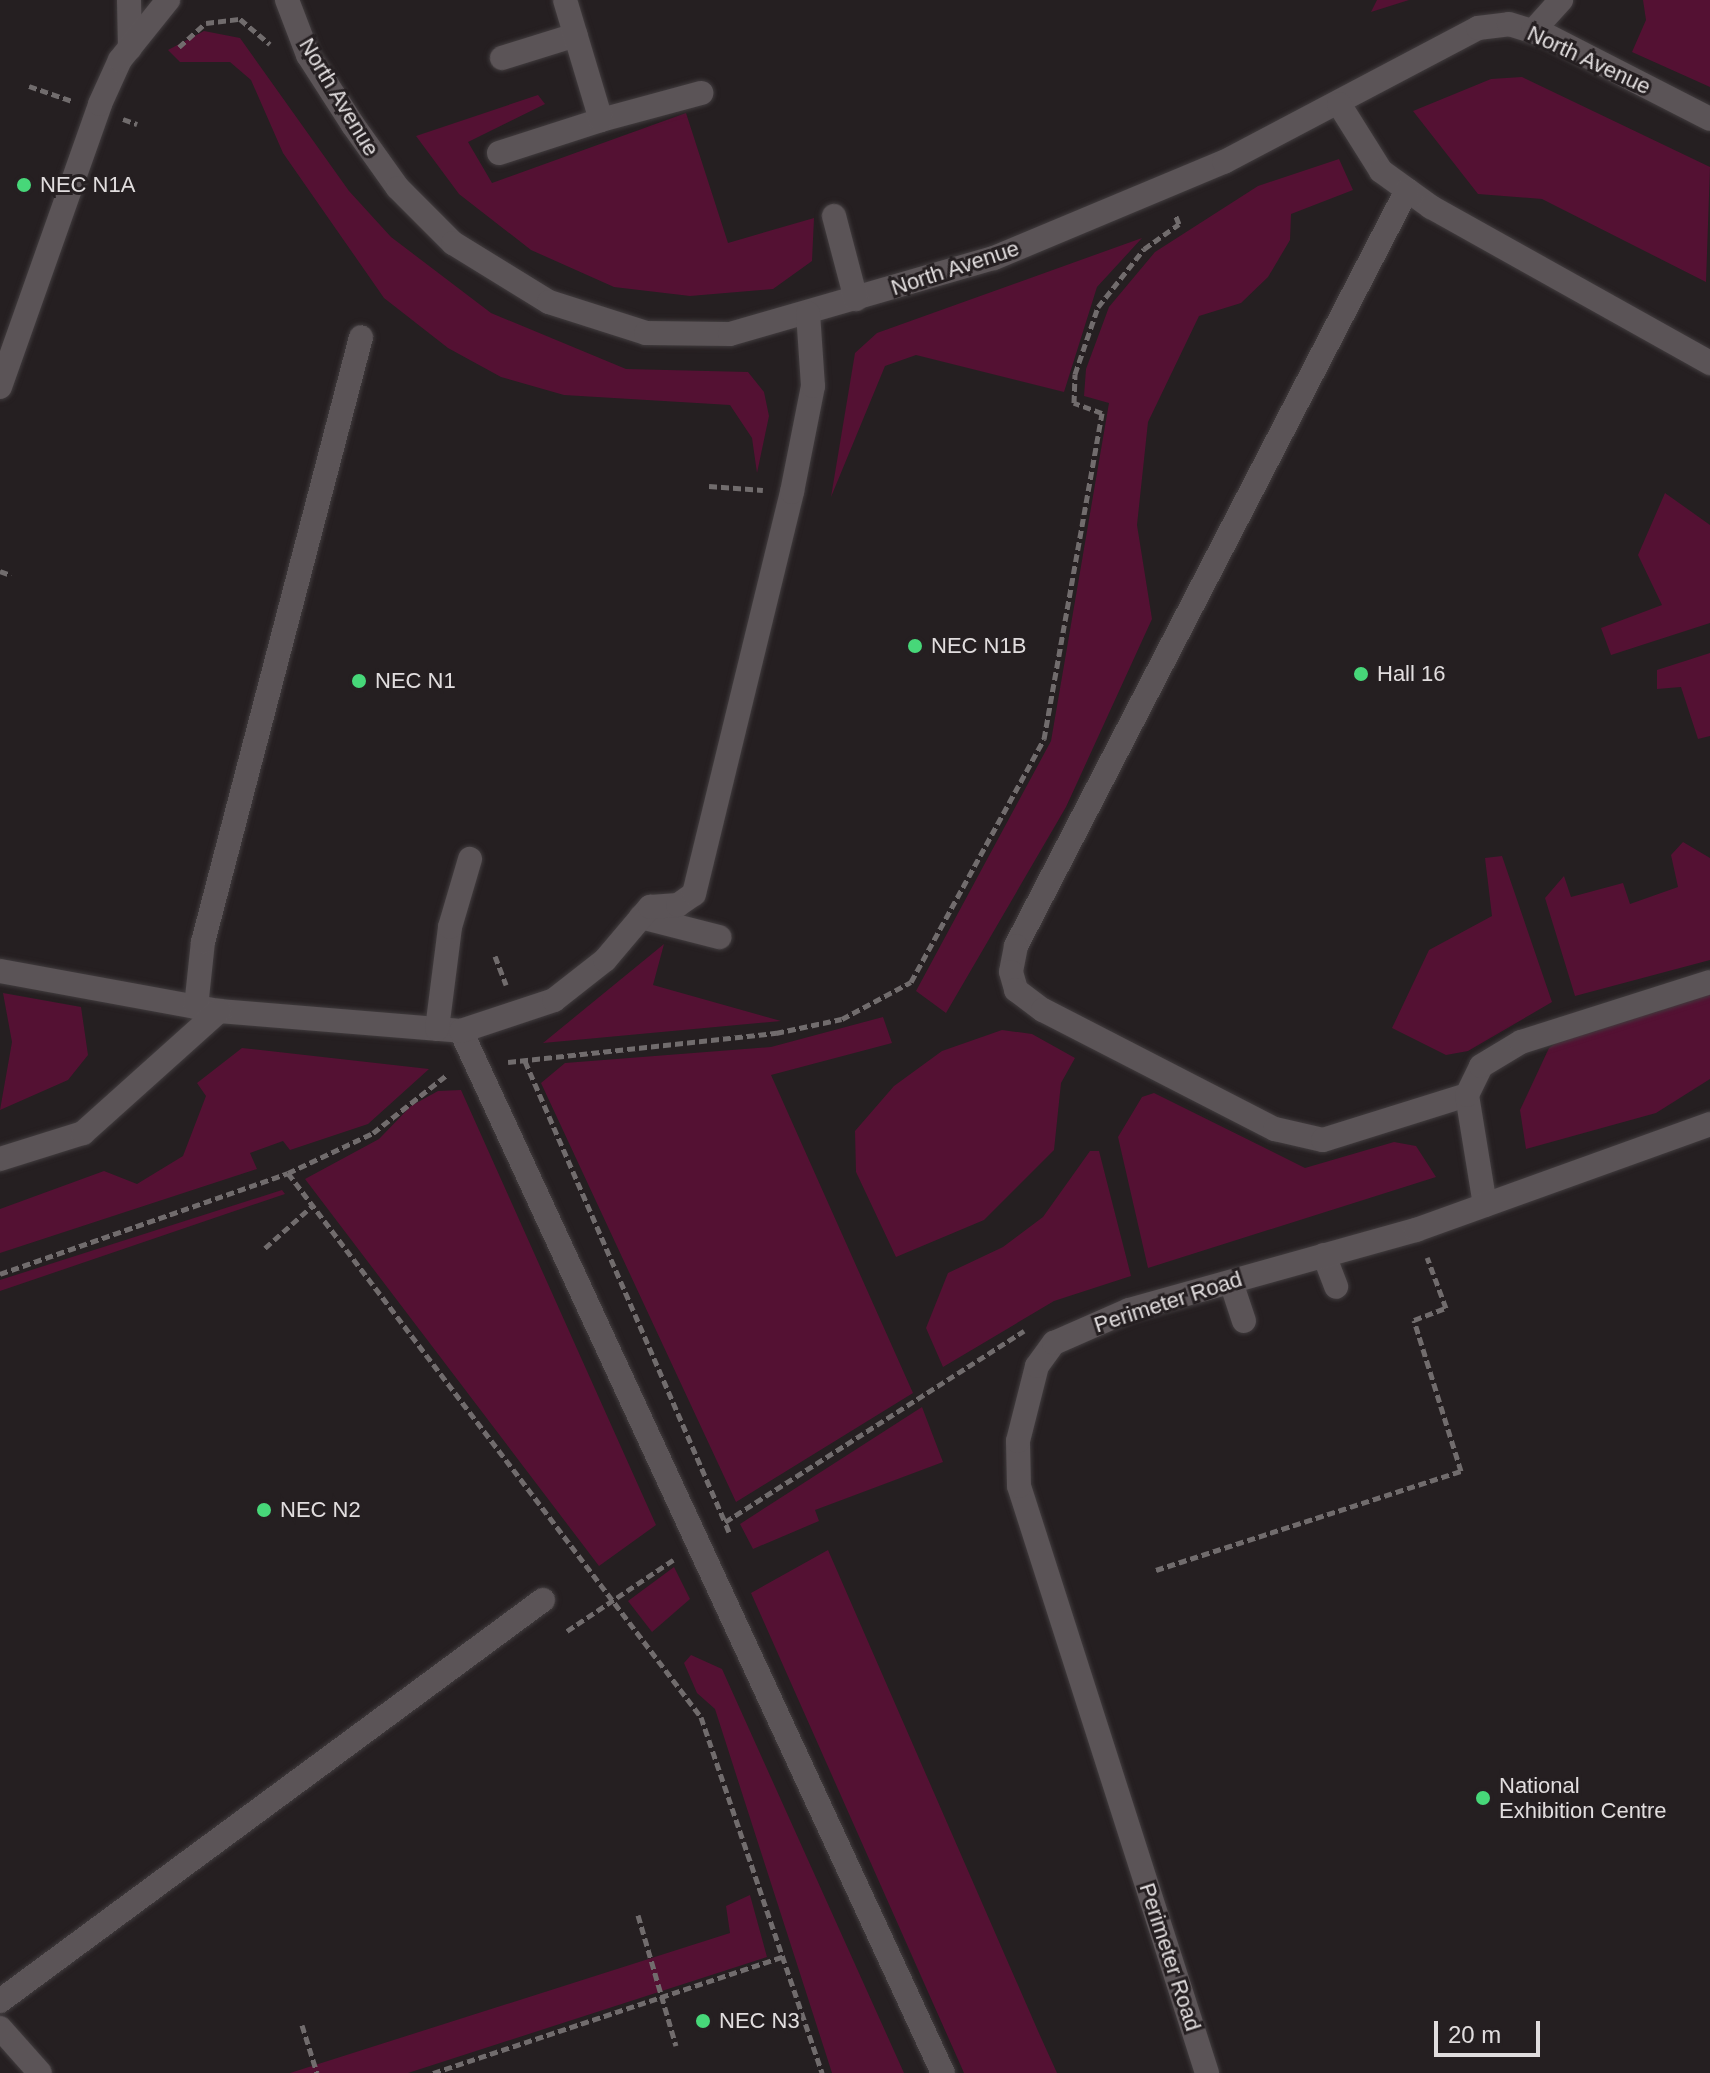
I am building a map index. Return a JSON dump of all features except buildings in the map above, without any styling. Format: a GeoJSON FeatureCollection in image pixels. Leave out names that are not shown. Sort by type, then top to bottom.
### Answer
{"type":"FeatureCollection","features":[{"type":"Feature","properties":{"kind":"street"},"geometry":{"type":"LineString","coordinates":[[129,0],[130,48]]}},
{"type":"Feature","properties":{"kind":"street"},"geometry":{"type":"LineString","coordinates":[[0,387],[100,104],[130,48],[168,0]]}},
{"type":"Feature","properties":{"kind":"street","name":"North Avenue"},"geometry":{"type":"LineString","coordinates":[[287,0],[308,55],[398,188],[495,272],[549,302],[646,333],[730,334],[994,258],[1166,187],[1339,104],[1478,28],[1509,24],[1533,31],[1710,119]]}},
{"type":"Feature","properties":{"kind":"street"},"geometry":{"type":"LineString","coordinates":[[565,0],[601,120]]}},
{"type":"Feature","properties":{"kind":"street"},"geometry":{"type":"LineString","coordinates":[[1533,31],[1561,0]]}},
{"type":"Feature","properties":{"kind":"street"},"geometry":{"type":"LineString","coordinates":[[502,58],[576,35]]}},
{"type":"Feature","properties":{"kind":"street"},"geometry":{"type":"LineString","coordinates":[[499,153],[601,120],[701,93]]}},
{"type":"Feature","properties":{"kind":"street"},"geometry":{"type":"LineString","coordinates":[[1339,104],[1381,171],[1407,190],[1710,363]]}},
{"type":"Feature","properties":{"kind":"street"},"geometry":{"type":"LineString","coordinates":[[1407,190],[1016,946],[1011,972],[1016,990],[1043,1010],[1275,1129],[1323,1140],[1467,1095]]}},
{"type":"Feature","properties":{"kind":"street"},"geometry":{"type":"LineString","coordinates":[[834,216],[856,299]]}},
{"type":"Feature","properties":{"kind":"street"},"geometry":{"type":"LineString","coordinates":[[0,971],[207,1009],[449,1030],[554,1000],[605,960],[650,907],[678,905],[694,894],[792,492],[813,386],[808,313]]}},
{"type":"Feature","properties":{"kind":"street"},"geometry":{"type":"LineString","coordinates":[[0,1159],[83,1133],[207,1009],[203,942],[361,337]]}},
{"type":"Feature","properties":{"kind":"street"},"geometry":{"type":"LineString","coordinates":[[470,859],[450,927],[449,1030],[478,1065],[695,1551],[943,2073]]}},
{"type":"Feature","properties":{"kind":"street"},"geometry":{"type":"LineString","coordinates":[[641,917],[719,937]]}},
{"type":"Feature","properties":{"kind":"street"},"geometry":{"type":"LineString","coordinates":[[1485,1205],[1467,1095],[1481,1066],[1521,1042],[1710,982]]}},
{"type":"Feature","properties":{"kind":"street","name":"Perimeter Road"},"geometry":{"type":"LineString","coordinates":[[1207,2073],[1019,1486],[1018,1441],[1037,1366],[1054,1343],[1129,1310],[1416,1230],[1704,1123]]}},
{"type":"Feature","properties":{"kind":"street"},"geometry":{"type":"LineString","coordinates":[[1324,1255],[1336,1287]]}},
{"type":"Feature","properties":{"kind":"street"},"geometry":{"type":"LineString","coordinates":[[1231,1282],[1244,1321]]}},
{"type":"Feature","properties":{"kind":"street"},"geometry":{"type":"LineString","coordinates":[[0,2001],[543,1600]]}},
{"type":"Feature","properties":{"kind":"street"},"geometry":{"type":"LineString","coordinates":[[0,2028],[40,2073]]}},
{"type":"Feature","properties":{"kind":"path"},"geometry":{"type":"LineString","coordinates":[[0,1274],[288,1173],[373,1133],[437,1077],[478,1065],[776,1033],[842,1019],[911,982],[1044,739],[1102,413],[1074,403],[1075,374],[1098,307],[1144,249],[1179,224],[1166,187]]}},
{"type":"Feature","properties":{"kind":"path"},"geometry":{"type":"LineString","coordinates":[[709,486],[792,492]]}},
{"type":"Feature","properties":{"kind":"path"},"geometry":{"type":"LineString","coordinates":[[0,571],[11,575]]}},
{"type":"Feature","properties":{"kind":"path"},"geometry":{"type":"LineString","coordinates":[[524,1061],[730,1536],[695,1551],[612,1599],[567,1631]]}},
{"type":"Feature","properties":{"kind":"path"},"geometry":{"type":"LineString","coordinates":[[288,1173],[701,1717],[822,2073]]}},
{"type":"Feature","properties":{"kind":"path"},"geometry":{"type":"LineString","coordinates":[[265,1248],[311,1207]]}},
{"type":"Feature","properties":{"kind":"path"},"geometry":{"type":"LineString","coordinates":[[1156,1570],[1461,1471],[1414,1320],[1446,1308],[1416,1230]]}},
{"type":"Feature","properties":{"kind":"path"},"geometry":{"type":"LineString","coordinates":[[725,1522],[1032,1326]]}},
{"type":"Feature","properties":{"kind":"path"},"geometry":{"type":"LineString","coordinates":[[638,1915],[676,2046]]}},
{"type":"Feature","properties":{"kind":"path"},"geometry":{"type":"LineString","coordinates":[[433,2073],[784,1956]]}},
{"type":"Feature","properties":{"kind":"path"},"geometry":{"type":"LineString","coordinates":[[302,2025],[317,2073]]}},
{"type":"Feature","properties":{"kind":"shaded area"},"geometry":{"type":"Polygon","coordinates":[[[1377,0],[1409,0],[1371,12],[1377,0]]]}},
{"type":"Feature","properties":{"kind":"shaded area"},"geometry":{"type":"Polygon","coordinates":[[[1643,0],[1710,0],[1710,87],[1632,52],[1646,20],[1643,0]]]}},
{"type":"Feature","properties":{"kind":"shaded area"},"geometry":{"type":"Polygon","coordinates":[[[204,31],[240,38],[349,191],[391,237],[491,313],[626,369],[748,372],[764,392],[769,416],[757,473],[752,438],[730,405],[564,395],[501,377],[448,348],[384,298],[283,153],[251,80],[230,62],[180,62],[168,50],[204,31]]]}},
{"type":"Feature","properties":{"kind":"shaded area"},"geometry":{"type":"Polygon","coordinates":[[[1522,77],[1710,167],[1706,282],[1542,199],[1478,194],[1413,111],[1491,79],[1522,77]]]}},
{"type":"Feature","properties":{"kind":"shaded area"},"geometry":{"type":"Polygon","coordinates":[[[538,95],[545,104],[468,142],[492,183],[686,113],[728,243],[814,218],[812,261],[773,289],[690,296],[614,287],[531,250],[459,194],[416,136],[538,95]]]}},
{"type":"Feature","properties":{"kind":"shaded area"},"geometry":{"type":"Polygon","coordinates":[[[1339,159],[1353,190],[1291,214],[1290,240],[1268,277],[1241,303],[1199,316],[1148,422],[1137,525],[1152,619],[1066,807],[946,1013],[916,991],[1051,741],[1109,403],[1084,396],[1086,369],[1109,307],[1155,252],[1258,186],[1339,159]]]}},
{"type":"Feature","properties":{"kind":"shaded area"},"geometry":{"type":"Polygon","coordinates":[[[1142,238],[1097,287],[1064,392],[916,355],[885,366],[831,497],[855,353],[877,333],[1142,238]]]}},
{"type":"Feature","properties":{"kind":"shaded area"},"geometry":{"type":"Polygon","coordinates":[[[1665,493],[1710,525],[1710,623],[1611,655],[1601,628],[1662,605],[1638,555],[1665,493]]]}},
{"type":"Feature","properties":{"kind":"shaded area"},"geometry":{"type":"Polygon","coordinates":[[[1710,653],[1710,736],[1698,739],[1681,687],[1657,689],[1657,670],[1710,653]]]}},
{"type":"Feature","properties":{"kind":"shaded area"},"geometry":{"type":"Polygon","coordinates":[[[1683,842],[1710,858],[1710,960],[1575,996],[1545,898],[1564,876],[1571,897],[1623,883],[1630,904],[1678,887],[1671,855],[1683,842]]]}},
{"type":"Feature","properties":{"kind":"shaded area"},"geometry":{"type":"Polygon","coordinates":[[[1502,856],[1552,1002],[1468,1051],[1446,1055],[1392,1028],[1429,950],[1492,916],[1485,858],[1502,856]]]}},
{"type":"Feature","properties":{"kind":"shaded area"},"geometry":{"type":"Polygon","coordinates":[[[664,944],[653,985],[781,1021],[543,1043],[664,944]]]}},
{"type":"Feature","properties":{"kind":"shaded area"},"geometry":{"type":"Polygon","coordinates":[[[1710,991],[1710,1079],[1656,1113],[1526,1149],[1520,1110],[1549,1048],[1569,1034],[1710,991]]]}},
{"type":"Feature","properties":{"kind":"shaded area"},"geometry":{"type":"Polygon","coordinates":[[[3,993],[81,1007],[88,1055],[68,1080],[0,1110],[12,1042],[3,993]]]}},
{"type":"Feature","properties":{"kind":"shaded area"},"geometry":{"type":"Polygon","coordinates":[[[883,1017],[892,1043],[771,1075],[913,1393],[736,1502],[541,1083],[565,1063],[771,1047],[883,1017]]]}},
{"type":"Feature","properties":{"kind":"shaded area"},"geometry":{"type":"Polygon","coordinates":[[[1002,1030],[1032,1034],[1075,1058],[1061,1083],[1054,1150],[984,1220],[896,1257],[856,1172],[855,1131],[894,1086],[942,1051],[1002,1030]]]}},
{"type":"Feature","properties":{"kind":"shaded area"},"geometry":{"type":"Polygon","coordinates":[[[242,1048],[429,1069],[368,1124],[290,1150],[283,1141],[250,1153],[257,1169],[0,1253],[0,1209],[104,1171],[137,1184],[183,1156],[206,1096],[197,1083],[242,1048]]]}},
{"type":"Feature","properties":{"kind":"shaded area"},"geometry":{"type":"Polygon","coordinates":[[[461,1090],[656,1525],[599,1566],[305,1179],[379,1139],[411,1106],[438,1091],[461,1090]]]}},
{"type":"Feature","properties":{"kind":"shaded area"},"geometry":{"type":"Polygon","coordinates":[[[1154,1093],[1305,1168],[1394,1142],[1416,1146],[1436,1177],[1148,1268],[1118,1137],[1142,1097],[1154,1093]]]}},
{"type":"Feature","properties":{"kind":"shaded area"},"geometry":{"type":"Polygon","coordinates":[[[1090,1151],[1099,1151],[1131,1276],[1054,1301],[943,1367],[926,1328],[948,1273],[1003,1247],[1043,1217],[1090,1151]]]}},
{"type":"Feature","properties":{"kind":"shaded area"},"geometry":{"type":"Polygon","coordinates":[[[282,1190],[285,1194],[0,1291],[0,1280],[282,1190]]]}},
{"type":"Feature","properties":{"kind":"shaded area"},"geometry":{"type":"Polygon","coordinates":[[[922,1407],[943,1462],[815,1510],[819,1521],[753,1549],[740,1524],[922,1407]]]}},
{"type":"Feature","properties":{"kind":"shaded area"},"geometry":{"type":"Polygon","coordinates":[[[828,1550],[1057,2073],[964,2073],[751,1593],[828,1550]]]}},
{"type":"Feature","properties":{"kind":"shaded area"},"geometry":{"type":"Polygon","coordinates":[[[674,1567],[690,1599],[652,1632],[628,1601],[674,1567]]]}},
{"type":"Feature","properties":{"kind":"shaded area"},"geometry":{"type":"Polygon","coordinates":[[[691,1655],[722,1669],[904,2073],[832,2073],[715,1709],[697,1693],[684,1663],[691,1655]]]}},
{"type":"Feature","properties":{"kind":"shaded area"},"geometry":{"type":"Polygon","coordinates":[[[750,1895],[767,1957],[408,2073],[290,2073],[730,1933],[726,1906],[750,1895]]]}},
{"type":"Feature","properties":{"kind":"place","name":"NEC N1A"},"geometry":{"type":"Point","coordinates":[24,185]}},
{"type":"Feature","properties":{"kind":"place","name":"NEC N1B"},"geometry":{"type":"Point","coordinates":[915,646]}},
{"type":"Feature","properties":{"kind":"place","name":"Hall 16"},"geometry":{"type":"Point","coordinates":[1361,674]}},
{"type":"Feature","properties":{"kind":"place","name":"NEC N1"},"geometry":{"type":"Point","coordinates":[359,681]}},
{"type":"Feature","properties":{"kind":"place","name":"NEC N2"},"geometry":{"type":"Point","coordinates":[264,1510]}},
{"type":"Feature","properties":{"kind":"place","name":"National Exhibition Centre"},"geometry":{"type":"Point","coordinates":[1483,1798]}},
{"type":"Feature","properties":{"kind":"place","name":"NEC N3"},"geometry":{"type":"Point","coordinates":[703,2021]}}]}
